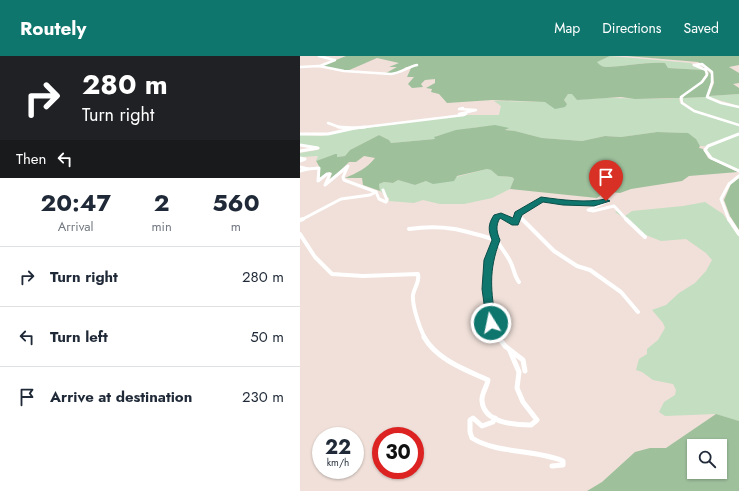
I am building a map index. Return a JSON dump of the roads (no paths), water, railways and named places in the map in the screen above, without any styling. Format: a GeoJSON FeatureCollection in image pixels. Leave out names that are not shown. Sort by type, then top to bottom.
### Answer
{"type":"FeatureCollection","features":[{"type":"Feature","properties":{"kind":"street"},"geometry":{"type":"LineString","coordinates":[[319,56],[335,60],[319,66]]}},
{"type":"Feature","properties":{"kind":"street"},"geometry":{"type":"LineString","coordinates":[[739,107],[721,103],[707,97],[712,83],[712,72],[702,64],[694,65],[706,70],[707,75],[700,85],[681,97],[682,103],[694,110],[739,125]]}},
{"type":"Feature","properties":{"kind":"street"},"geometry":{"type":"LineString","coordinates":[[300,67],[319,66],[344,71],[397,74],[405,68],[417,65]]}},
{"type":"Feature","properties":{"kind":"street"},"geometry":{"type":"LineString","coordinates":[[300,134],[317,136],[354,128],[446,118],[476,111],[459,109],[463,108]]}},
{"type":"Feature","properties":{"kind":"street"},"geometry":{"type":"LineString","coordinates":[[328,124],[354,128]]}},
{"type":"Feature","properties":{"kind":"street"},"geometry":{"type":"LineString","coordinates":[[739,134],[708,146],[705,150],[711,158],[739,171]]}},
{"type":"Feature","properties":{"kind":"street"},"geometry":{"type":"LineString","coordinates":[[300,145],[318,148],[300,151]]}},
{"type":"Feature","properties":{"kind":"street"},"geometry":{"type":"LineString","coordinates":[[300,158],[306,159],[300,161]]}},
{"type":"Feature","properties":{"kind":"street"},"geometry":{"type":"LineString","coordinates":[[300,171],[319,168],[318,181],[327,174],[330,174],[324,184],[326,185],[348,166],[350,166],[343,177],[344,180],[376,192],[379,200],[386,202],[387,200],[383,190]]}},
{"type":"Feature","properties":{"kind":"street"},"geometry":{"type":"LineString","coordinates":[[300,167],[308,169]]}},
{"type":"Feature","properties":{"kind":"street"},"geometry":{"type":"LineString","coordinates":[[739,176],[728,184],[721,199],[727,216],[739,234]]}},
{"type":"Feature","properties":{"kind":"street"},"geometry":{"type":"LineString","coordinates":[[300,220],[341,199],[370,196],[376,192]]}},
{"type":"Feature","properties":{"kind":"street"},"geometry":{"type":"LineString","coordinates":[[518,282],[509,259],[496,240],[492,228],[497,217],[501,216],[515,223],[518,214],[541,200],[582,203],[606,201],[607,203],[588,210],[594,211],[614,206],[615,211],[634,223],[645,237]]}},
{"type":"Feature","properties":{"kind":"street"},"geometry":{"type":"LineString","coordinates":[[518,214],[554,251],[577,266],[590,270],[621,292],[638,312]]}},
{"type":"Feature","properties":{"kind":"street"},"geometry":{"type":"LineString","coordinates":[[409,229],[431,226],[455,228],[467,230],[490,240],[496,240]]}},
{"type":"Feature","properties":{"kind":"street"},"geometry":{"type":"LineString","coordinates":[[300,234],[315,257],[332,274],[363,276],[418,274],[419,278],[413,296],[420,330],[427,342],[441,355],[454,364],[488,380],[482,400],[483,406],[495,418],[521,425],[534,424],[537,420],[536,417],[524,402],[517,388],[519,372],[510,351]]}},
{"type":"Feature","properties":{"kind":"street"},"geometry":{"type":"LineString","coordinates":[[496,240],[488,260],[487,299],[492,327],[499,339],[510,351],[523,360],[525,371]]}},
{"type":"Feature","properties":{"kind":"street"},"geometry":{"type":"LineString","coordinates":[[495,418],[493,422],[482,426],[473,418],[470,420],[470,434],[473,439],[496,448],[527,450],[552,456],[563,461],[563,465],[552,466]]}}]}
